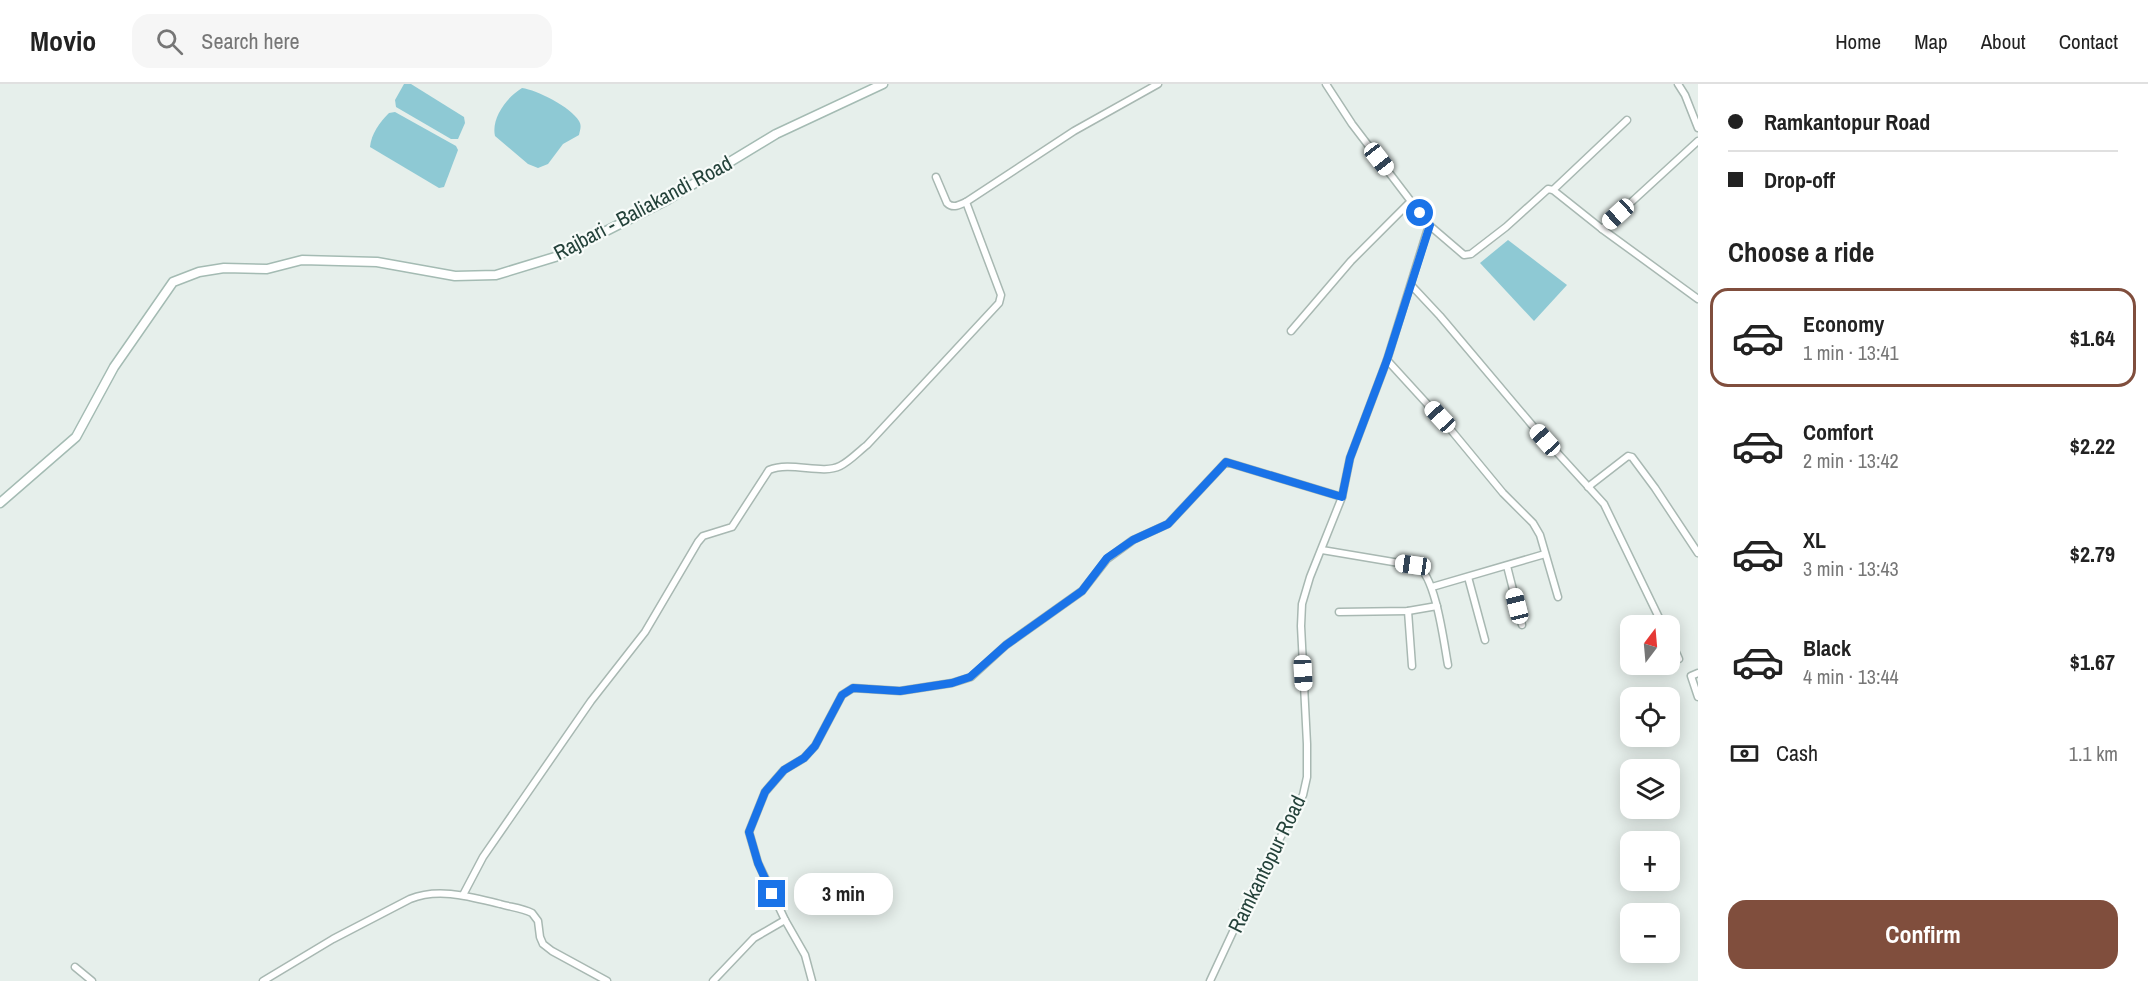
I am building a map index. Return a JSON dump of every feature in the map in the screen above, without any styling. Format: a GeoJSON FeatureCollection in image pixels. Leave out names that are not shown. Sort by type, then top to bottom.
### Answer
{"type":"FeatureCollection","features":[{"type":"Feature","properties":{"kind":"main road","name":"Rajbari - Baliakandi Road"},"geometry":{"type":"LineString","coordinates":[[0,503],[76,437],[114,367],[173,282],[199,272],[224,267],[267,269],[302,260],[378,262],[455,276],[496,275],[555,257],[667,200],[776,134],[883,84]]}},
{"type":"Feature","properties":{"kind":"street"},"geometry":{"type":"LineString","coordinates":[[936,177],[950,206],[966,202],[1074,131],[1158,84]]}},
{"type":"Feature","properties":{"kind":"street"},"geometry":{"type":"LineString","coordinates":[[1326,84],[1352,124],[1430,225],[1464,255],[1469,255],[1506,227],[1548,189],[1697,297]]}},
{"type":"Feature","properties":{"kind":"street"},"geometry":{"type":"LineString","coordinates":[[1678,84],[1698,128]]}},
{"type":"Feature","properties":{"kind":"street"},"geometry":{"type":"LineString","coordinates":[[1552,190],[1627,120]]}},
{"type":"Feature","properties":{"kind":"street"},"geometry":{"type":"LineString","coordinates":[[1602,229],[1698,141]]}},
{"type":"Feature","properties":{"kind":"street"},"geometry":{"type":"LineString","coordinates":[[1291,330],[1351,261],[1412,201]]}},
{"type":"Feature","properties":{"kind":"street"},"geometry":{"type":"LineString","coordinates":[[463,895],[483,857],[591,701],[645,632],[698,542],[704,536],[732,527],[769,470],[784,466],[831,468],[839,466],[867,445],[999,303],[1001,295],[966,202]]}},
{"type":"Feature","properties":{"kind":"street","name":"Ramkantopur Road"},"geometry":{"type":"LineString","coordinates":[[1210,981],[1251,893],[1303,795],[1307,777],[1307,744],[1302,604],[1342,497],[1350,458],[1387,360],[1430,225]]}},
{"type":"Feature","properties":{"kind":"street"},"geometry":{"type":"LineString","coordinates":[[1411,285],[1604,504],[1658,615]]}},
{"type":"Feature","properties":{"kind":"street"},"geometry":{"type":"LineString","coordinates":[[1387,360],[1451,430],[1503,494],[1533,523],[1540,535],[1558,597]]}},
{"type":"Feature","properties":{"kind":"street"},"geometry":{"type":"LineString","coordinates":[[1588,487],[1628,456],[1632,457],[1695,541],[1698,553]]}},
{"type":"Feature","properties":{"kind":"street"},"geometry":{"type":"LineString","coordinates":[[812,981],[805,955],[784,920],[758,863],[749,832],[765,792],[784,770],[804,758],[815,746],[842,695],[853,688],[883,691],[911,689],[952,683],[970,677],[1006,645],[1082,591],[1107,558],[1133,540],[1168,524],[1226,462],[1342,497]]}},
{"type":"Feature","properties":{"kind":"street"},"geometry":{"type":"LineString","coordinates":[[1322,550],[1422,568],[1432,587],[1448,665]]}},
{"type":"Feature","properties":{"kind":"street"},"geometry":{"type":"LineString","coordinates":[[1432,587],[1545,554]]}},
{"type":"Feature","properties":{"kind":"street"},"geometry":{"type":"LineString","coordinates":[[1507,566],[1522,625]]}},
{"type":"Feature","properties":{"kind":"street"},"geometry":{"type":"LineString","coordinates":[[1468,577],[1485,640]]}},
{"type":"Feature","properties":{"kind":"street"},"geometry":{"type":"LineString","coordinates":[[1339,612],[1408,611],[1437,606]]}},
{"type":"Feature","properties":{"kind":"street"},"geometry":{"type":"LineString","coordinates":[[1408,611],[1412,666]]}},
{"type":"Feature","properties":{"kind":"street"},"geometry":{"type":"LineString","coordinates":[[1698,673],[1691,676],[1698,697]]}},
{"type":"Feature","properties":{"kind":"street"},"geometry":{"type":"LineString","coordinates":[[263,981],[333,939],[419,895],[463,895],[532,913],[538,921],[543,944],[607,981]]}},
{"type":"Feature","properties":{"kind":"street"},"geometry":{"type":"LineString","coordinates":[[712,981],[754,938],[784,920]]}},
{"type":"Feature","properties":{"kind":"street"},"geometry":{"type":"LineString","coordinates":[[75,967],[92,981]]}},
{"type":"Feature","properties":{"kind":"water"},"geometry":{"type":"Polygon","coordinates":[[[404,84],[411,84],[464,117],[465,123],[458,139],[451,139],[396,107],[395,100],[404,84]]]}},
{"type":"Feature","properties":{"kind":"water"},"geometry":{"type":"Polygon","coordinates":[[[522,88],[545,96],[569,110],[580,125],[579,135],[563,144],[548,164],[538,168],[528,164],[495,136],[495,122],[501,109],[522,88]]]}},
{"type":"Feature","properties":{"kind":"water"},"geometry":{"type":"Polygon","coordinates":[[[395,112],[456,146],[458,150],[444,187],[439,188],[370,147],[379,124],[389,113],[395,112]]]}},
{"type":"Feature","properties":{"kind":"water"},"geometry":{"type":"Polygon","coordinates":[[[1508,240],[1567,285],[1534,321],[1480,263],[1508,240]]]}},
{"type":"Feature","properties":{"kind":"route"},"geometry":{"type":"LineString","coordinates":[[772,894],[758,863],[749,832],[765,792],[784,770],[804,758],[815,746],[842,695],[847,691],[853,688],[900,691],[952,683],[970,677],[1006,645],[1082,591],[1107,558],[1133,540],[1168,524],[1226,462],[1342,497],[1350,458],[1387,360],[1430,225],[1420,213]]}}]}
